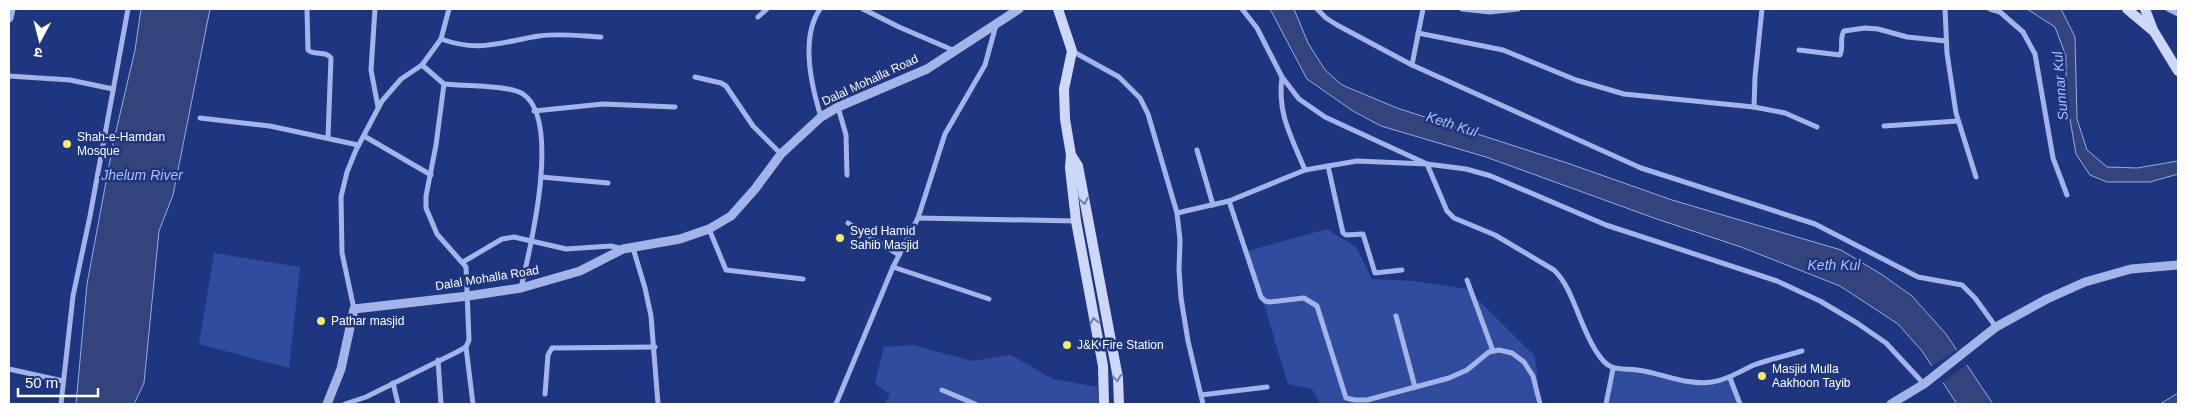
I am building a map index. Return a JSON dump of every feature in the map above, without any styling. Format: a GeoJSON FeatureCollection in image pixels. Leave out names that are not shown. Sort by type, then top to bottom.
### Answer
{"type":"FeatureCollection","features":[{"type":"Feature","properties":{"kind":"main road"},"geometry":{"type":"LineString","coordinates":[[1058,9],[1072,50],[1064,89],[1065,119],[1071,155],[1070,168],[1076,221],[1103,366],[1104,404]]}},
{"type":"Feature","properties":{"kind":"main road"},"geometry":{"type":"LineString","coordinates":[[2127,9],[2153,30]]}},
{"type":"Feature","properties":{"kind":"main road"},"geometry":{"type":"LineString","coordinates":[[2146,9],[2153,30],[2178,71]]}},
{"type":"Feature","properties":{"kind":"main road"},"geometry":{"type":"LineString","coordinates":[[1071,155],[1078,166],[1118,378],[1119,404]]}},
{"type":"Feature","properties":{"kind":"street"},"geometry":{"type":"LineString","coordinates":[[9,18],[11,9]]}},
{"type":"Feature","properties":{"kind":"street"},"geometry":{"type":"LineString","coordinates":[[61,404],[73,296],[90,216],[128,9]]}},
{"type":"Feature","properties":{"kind":"street"},"geometry":{"type":"LineString","coordinates":[[308,9],[308,50],[327,54],[331,58],[328,137]]}},
{"type":"Feature","properties":{"kind":"street"},"geometry":{"type":"LineString","coordinates":[[375,9],[371,70],[378,108]]}},
{"type":"Feature","properties":{"kind":"street"},"geometry":{"type":"LineString","coordinates":[[327,404],[341,369],[354,309],[342,253],[341,197],[347,172],[358,145],[390,90],[401,79],[422,65],[440,39],[449,9]]}},
{"type":"Feature","properties":{"kind":"street"},"geometry":{"type":"LineString","coordinates":[[758,17],[767,9]]}},
{"type":"Feature","properties":{"kind":"street"},"geometry":{"type":"LineString","coordinates":[[820,9],[815,16],[812,27],[809,66],[812,90],[821,117]]}},
{"type":"Feature","properties":{"kind":"street"},"geometry":{"type":"LineString","coordinates":[[863,9],[955,51]]}},
{"type":"Feature","properties":{"kind":"street","name":"Dalal Mohalla Road"},"geometry":{"type":"LineString","coordinates":[[354,309],[521,288],[580,270],[628,249],[680,239],[710,229],[731,216],[755,189],[781,154],[821,117],[838,107],[927,69],[1019,9]]}},
{"type":"Feature","properties":{"kind":"street"},"geometry":{"type":"LineString","coordinates":[[1242,9],[1257,28],[1282,76],[1299,99],[1325,117],[1427,164],[1447,211],[1454,218],[1496,235],[1554,270],[1561,277],[1582,326],[1596,352],[1613,369],[1636,370],[1693,382],[1711,382],[1730,378],[1765,361],[1802,351]]}},
{"type":"Feature","properties":{"kind":"street"},"geometry":{"type":"LineString","coordinates":[[1317,9],[1337,26],[1412,65],[1641,168],[1816,224],[1918,277],[1962,285],[1975,298],[1996,327]]}},
{"type":"Feature","properties":{"kind":"street"},"geometry":{"type":"LineString","coordinates":[[1412,65],[1423,9]]}},
{"type":"Feature","properties":{"kind":"street"},"geometry":{"type":"LineString","coordinates":[[1462,9],[1490,12],[1518,9]]}},
{"type":"Feature","properties":{"kind":"street"},"geometry":{"type":"LineString","coordinates":[[1754,107],[1762,9]]}},
{"type":"Feature","properties":{"kind":"street"},"geometry":{"type":"LineString","coordinates":[[1945,9],[1946,41],[1958,121],[1976,176]]}},
{"type":"Feature","properties":{"kind":"street"},"geometry":{"type":"LineString","coordinates":[[1990,9],[2000,12],[2023,32],[2035,54],[2053,158],[2067,195]]}},
{"type":"Feature","properties":{"kind":"street"},"geometry":{"type":"LineString","coordinates":[[2168,9],[2178,14]]}},
{"type":"Feature","properties":{"kind":"street"},"geometry":{"type":"LineString","coordinates":[[836,404],[893,267],[918,218],[945,134],[985,65],[997,22]]}},
{"type":"Feature","properties":{"kind":"street"},"geometry":{"type":"LineString","coordinates":[[1799,50],[1840,54],[1844,31],[1865,28],[1946,41]]}},
{"type":"Feature","properties":{"kind":"street"},"geometry":{"type":"LineString","coordinates":[[1418,33],[1503,50],[1576,80],[1624,94],[1754,107],[1785,113],[1817,127]]}},
{"type":"Feature","properties":{"kind":"street"},"geometry":{"type":"LineString","coordinates":[[440,39],[466,46],[480,47],[540,36],[601,37]]}},
{"type":"Feature","properties":{"kind":"street"},"geometry":{"type":"LineString","coordinates":[[1072,50],[1120,77],[1140,98],[1148,114],[1177,213],[1180,240],[1178,270],[1203,404]]}},
{"type":"Feature","properties":{"kind":"street"},"geometry":{"type":"LineString","coordinates":[[422,65],[444,84],[517,91],[529,99],[534,111],[541,142],[542,164],[532,242],[521,288]]}},
{"type":"Feature","properties":{"kind":"street"},"geometry":{"type":"LineString","coordinates":[[9,76],[70,80],[113,89]]}},
{"type":"Feature","properties":{"kind":"street"},"geometry":{"type":"LineString","coordinates":[[1282,76],[1280,95],[1283,116],[1305,170]]}},
{"type":"Feature","properties":{"kind":"street"},"geometry":{"type":"LineString","coordinates":[[695,77],[726,86],[753,126],[781,154]]}},
{"type":"Feature","properties":{"kind":"street"},"geometry":{"type":"LineString","coordinates":[[444,84],[431,176],[426,196],[426,208],[437,234],[463,262],[468,276],[470,334],[466,347],[473,404]]}},
{"type":"Feature","properties":{"kind":"street"},"geometry":{"type":"LineString","coordinates":[[534,111],[603,104],[676,107]]}},
{"type":"Feature","properties":{"kind":"street"},"geometry":{"type":"LineString","coordinates":[[838,107],[846,135],[847,175]]}},
{"type":"Feature","properties":{"kind":"street"},"geometry":{"type":"LineString","coordinates":[[200,118],[270,126],[358,145]]}},
{"type":"Feature","properties":{"kind":"street"},"geometry":{"type":"LineString","coordinates":[[1884,126],[1958,121]]}},
{"type":"Feature","properties":{"kind":"street"},"geometry":{"type":"LineString","coordinates":[[364,136],[431,176]]}},
{"type":"Feature","properties":{"kind":"street"},"geometry":{"type":"LineString","coordinates":[[1196,150],[1213,205]]}},
{"type":"Feature","properties":{"kind":"street"},"geometry":{"type":"LineString","coordinates":[[1177,213],[1229,201],[1305,170],[1357,161],[1466,168],[1491,176],[1606,225],[1777,280],[1820,301],[1886,343],[1924,384]]}},
{"type":"Feature","properties":{"kind":"street"},"geometry":{"type":"LineString","coordinates":[[1328,166],[1343,233],[1346,235],[1363,234],[1375,273],[1402,270]]}},
{"type":"Feature","properties":{"kind":"street"},"geometry":{"type":"LineString","coordinates":[[541,178],[608,184]]}},
{"type":"Feature","properties":{"kind":"street"},"geometry":{"type":"LineString","coordinates":[[1229,201],[1261,297],[1265,301],[1270,302],[1304,298],[1317,306],[1346,398],[1367,400],[1449,378],[1467,370],[1489,352],[1499,350],[1512,353],[1524,362],[1533,376],[1540,404]]}},
{"type":"Feature","properties":{"kind":"street"},"geometry":{"type":"LineString","coordinates":[[918,218],[1076,221]]}},
{"type":"Feature","properties":{"kind":"street"},"geometry":{"type":"LineString","coordinates":[[848,223],[899,255]]}},
{"type":"Feature","properties":{"kind":"street"},"geometry":{"type":"LineString","coordinates":[[710,229],[726,270],[803,278]]}},
{"type":"Feature","properties":{"kind":"street"},"geometry":{"type":"LineString","coordinates":[[463,262],[502,239],[514,237],[566,249],[612,246],[628,249],[645,288],[654,347],[658,404]]}},
{"type":"Feature","properties":{"kind":"street"},"geometry":{"type":"LineString","coordinates":[[1893,403],[1924,384],[1971,349],[1996,327],[2047,299],[2085,282],[2131,269],[2178,265]]}},
{"type":"Feature","properties":{"kind":"street"},"geometry":{"type":"LineString","coordinates":[[893,267],[989,299]]}},
{"type":"Feature","properties":{"kind":"street"},"geometry":{"type":"LineString","coordinates":[[1467,280],[1493,352]]}},
{"type":"Feature","properties":{"kind":"street"},"geometry":{"type":"LineString","coordinates":[[1396,316],[1416,387]]}},
{"type":"Feature","properties":{"kind":"street"},"geometry":{"type":"LineString","coordinates":[[345,404],[366,397],[466,347]]}},
{"type":"Feature","properties":{"kind":"street"},"geometry":{"type":"LineString","coordinates":[[545,394],[548,355],[552,348],[654,347]]}},
{"type":"Feature","properties":{"kind":"street"},"geometry":{"type":"LineString","coordinates":[[438,360],[441,404]]}},
{"type":"Feature","properties":{"kind":"street"},"geometry":{"type":"LineString","coordinates":[[9,369],[63,381]]}},
{"type":"Feature","properties":{"kind":"street"},"geometry":{"type":"LineString","coordinates":[[1606,404],[1613,369]]}},
{"type":"Feature","properties":{"kind":"street"},"geometry":{"type":"LineString","coordinates":[[1730,378],[1740,404]]}},
{"type":"Feature","properties":{"kind":"street"},"geometry":{"type":"LineString","coordinates":[[393,383],[398,404]]}},
{"type":"Feature","properties":{"kind":"street"},"geometry":{"type":"LineString","coordinates":[[1200,395],[1267,387]]}},
{"type":"Feature","properties":{"kind":"street"},"geometry":{"type":"LineString","coordinates":[[942,390],[975,404]]}},
{"type":"Feature","properties":{"kind":"shaded area"},"geometry":{"type":"Polygon","coordinates":[[[1327,229],[1356,247],[1372,279],[1414,281],[1467,289],[1535,356],[1538,382],[1535,404],[1320,404],[1312,389],[1288,384],[1248,251],[1327,229]]]}},
{"type":"Feature","properties":{"kind":"shaded area"},"geometry":{"type":"Polygon","coordinates":[[[214,253],[300,267],[289,368],[199,344],[214,253]]]}},
{"type":"Feature","properties":{"kind":"shaded area"},"geometry":{"type":"Polygon","coordinates":[[[913,345],[972,361],[1011,355],[1053,379],[1097,387],[1098,404],[884,404],[890,394],[875,383],[884,347],[913,345]]]}},
{"type":"Feature","properties":{"kind":"shaded area"},"geometry":{"type":"Polygon","coordinates":[[[1615,371],[1638,372],[1705,384],[1729,381],[1737,404],[1609,404],[1615,371]]]}},
{"type":"Feature","properties":{"kind":"water","name":"Jhelum River"},"geometry":{"type":"Polygon","coordinates":[[[141,9],[210,9],[173,195],[159,231],[144,383],[134,404],[76,404],[87,284],[113,144],[135,50],[141,9]]]}},
{"type":"Feature","properties":{"kind":"water","name":"Keth Kul"},"geometry":{"type":"Polygon","coordinates":[[[1270,9],[1294,9],[1308,43],[1325,70],[1342,85],[1397,108],[1570,164],[1672,200],[1841,250],[1881,274],[1912,296],[1946,334],[1993,404],[1957,404],[1922,351],[1898,324],[1840,286],[1741,247],[1654,218],[1486,157],[1381,126],[1353,111],[1307,79],[1270,9]]]}},
{"type":"Feature","properties":{"kind":"water"},"geometry":{"type":"Polygon","coordinates":[[[2027,9],[2061,9],[2075,37],[2077,119],[2087,150],[2107,167],[2137,168],[2178,161],[2178,174],[2150,182],[2107,182],[2090,175],[2076,154],[2066,96],[2066,56],[2055,27],[2027,9]]]}},
{"type":"Feature","properties":{"kind":"water"},"geometry":{"type":"Polygon","coordinates":[[[2178,393],[2178,404],[2160,404],[2178,393]]]}},
{"type":"Feature","properties":{"kind":"pier"},"geometry":{"type":"Polygon","coordinates":[[[1959,348],[1969,363],[1941,384],[1930,367],[1959,348]]]}},
{"type":"Feature","properties":{"kind":"place","name":"Shah-e-Hamdan Mosque"},"geometry":{"type":"Point","coordinates":[67,144]}},
{"type":"Feature","properties":{"kind":"place","name":"Syed Hamid Sahib Masjid"},"geometry":{"type":"Point","coordinates":[840,238]}},
{"type":"Feature","properties":{"kind":"place","name":"Pathar masjid"},"geometry":{"type":"Point","coordinates":[321,321]}},
{"type":"Feature","properties":{"kind":"place","name":"J&K Fire Station"},"geometry":{"type":"Point","coordinates":[1067,345]}},
{"type":"Feature","properties":{"kind":"place","name":"Masjid Mulla Aakhoon Tayib"},"geometry":{"type":"Point","coordinates":[1762,376]}},
{"type":"Feature","properties":{"kind":"water label","name":"Sunnar Kul"},"geometry":{"type":"Point","coordinates":[2060,86]}}]}
